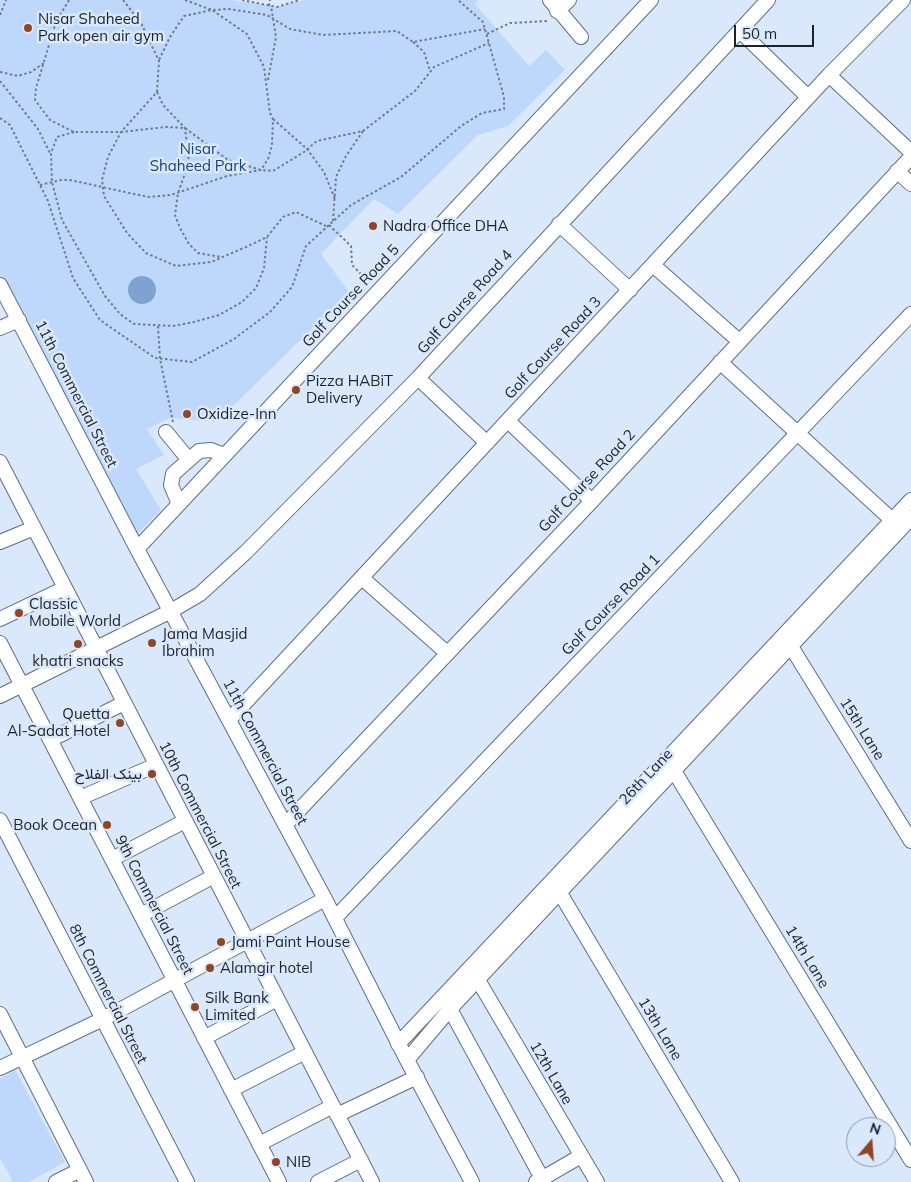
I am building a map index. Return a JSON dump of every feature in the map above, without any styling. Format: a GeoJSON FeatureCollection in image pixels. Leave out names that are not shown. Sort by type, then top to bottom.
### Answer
{"type":"FeatureCollection","features":[{"type":"Feature","properties":{"kind":"street"},"geometry":{"type":"LineString","coordinates":[[569,0],[554,5],[581,37]]}},
{"type":"Feature","properties":{"kind":"street","name":"Golf Course Road 5"},"geometry":{"type":"LineString","coordinates":[[136,549],[651,0]]}},
{"type":"Feature","properties":{"kind":"street","name":"Golf Course Road 4"},"geometry":{"type":"LineString","coordinates":[[0,696],[172,610],[200,594],[246,552],[418,378],[768,0]]}},
{"type":"Feature","properties":{"kind":"street","name":"Golf Course Road 3"},"geometry":{"type":"LineString","coordinates":[[229,720],[808,97],[903,0]]}},
{"type":"Feature","properties":{"kind":"street"},"geometry":{"type":"LineString","coordinates":[[740,31],[808,97]]}},
{"type":"Feature","properties":{"kind":"street"},"geometry":{"type":"LineString","coordinates":[[829,75],[911,152]]}},
{"type":"Feature","properties":{"kind":"street","name":"Golf Course Road 2"},"geometry":{"type":"LineString","coordinates":[[285,825],[592,500],[911,157]]}},
{"type":"Feature","properties":{"kind":"street"},"geometry":{"type":"LineString","coordinates":[[897,171],[911,184]]}},
{"type":"Feature","properties":{"kind":"street"},"geometry":{"type":"LineString","coordinates":[[559,224],[630,290]]}},
{"type":"Feature","properties":{"kind":"street"},"geometry":{"type":"LineString","coordinates":[[653,265],[740,341]]}},
{"type":"Feature","properties":{"kind":"street","name":"11th Commercial Street"},"geometry":{"type":"LineString","coordinates":[[0,284],[136,549],[172,610],[472,1182]]}},
{"type":"Feature","properties":{"kind":"street","name":"Golf Course Road 1"},"geometry":{"type":"LineString","coordinates":[[335,918],[911,314]]}},
{"type":"Feature","properties":{"kind":"street"},"geometry":{"type":"LineString","coordinates":[[0,328],[20,320]]}},
{"type":"Feature","properties":{"kind":"street"},"geometry":{"type":"LineString","coordinates":[[720,362],[892,520]]}},
{"type":"Feature","properties":{"kind":"street"},"geometry":{"type":"LineString","coordinates":[[418,378],[487,443]]}},
{"type":"Feature","properties":{"kind":"street"},"geometry":{"type":"LineString","coordinates":[[508,421],[592,500]]}},
{"type":"Feature","properties":{"kind":"street"},"geometry":{"type":"LineString","coordinates":[[166,432],[189,460]]}},
{"type":"Feature","properties":{"kind":"street"},"geometry":{"type":"LineString","coordinates":[[178,504],[171,485],[173,474],[199,451],[206,450],[224,455]]}},
{"type":"Feature","properties":{"kind":"street","name":"10th Commercial Street"},"geometry":{"type":"LineString","coordinates":[[0,464],[372,1182]]}},
{"type":"Feature","properties":{"kind":"street"},"geometry":{"type":"LineString","coordinates":[[398,1044],[787,641],[911,500]]}},
{"type":"Feature","properties":{"kind":"street","name":"26th Lane"},"geometry":{"type":"LineString","coordinates":[[407,1060],[450,1009],[674,771],[787,641],[911,518]]}},
{"type":"Feature","properties":{"kind":"street"},"geometry":{"type":"LineString","coordinates":[[0,542],[34,528]]}},
{"type":"Feature","properties":{"kind":"street"},"geometry":{"type":"LineString","coordinates":[[362,578],[447,653]]}},
{"type":"Feature","properties":{"kind":"street"},"geometry":{"type":"LineString","coordinates":[[0,619],[65,588]]}},
{"type":"Feature","properties":{"kind":"street","name":"15th Lane"},"geometry":{"type":"LineString","coordinates":[[787,641],[911,841]]}},
{"type":"Feature","properties":{"kind":"street","name":"9th Commercial Street"},"geometry":{"type":"LineString","coordinates":[[0,643],[278,1182]]}},
{"type":"Feature","properties":{"kind":"street"},"geometry":{"type":"LineString","coordinates":[[50,740],[124,703]]}},
{"type":"Feature","properties":{"kind":"street"},"geometry":{"type":"LineString","coordinates":[[80,798],[156,764]]}},
{"type":"Feature","properties":{"kind":"street","name":"14th Lane"},"geometry":{"type":"LineString","coordinates":[[674,771],[911,1160]]}},
{"type":"Feature","properties":{"kind":"street","name":"8th Commercial Street"},"geometry":{"type":"LineString","coordinates":[[0,820],[187,1182]]}},
{"type":"Feature","properties":{"kind":"street"},"geometry":{"type":"LineString","coordinates":[[112,860],[185,821]]}},
{"type":"Feature","properties":{"kind":"street"},"geometry":{"type":"LineString","coordinates":[[141,915],[214,876]]}},
{"type":"Feature","properties":{"kind":"street","name":"13th Lane"},"geometry":{"type":"LineString","coordinates":[[560,893],[732,1182]]}},
{"type":"Feature","properties":{"kind":"street"},"geometry":{"type":"LineString","coordinates":[[0,1068],[103,1019],[325,899]]}},
{"type":"Feature","properties":{"kind":"street","name":"12th Lane"},"geometry":{"type":"LineString","coordinates":[[478,980],[597,1182]]}},
{"type":"Feature","properties":{"kind":"street"},"geometry":{"type":"LineString","coordinates":[[204,1038],[277,999]]}},
{"type":"Feature","properties":{"kind":"street"},"geometry":{"type":"LineString","coordinates":[[450,1009],[541,1181],[581,1156]]}},
{"type":"Feature","properties":{"kind":"street"},"geometry":{"type":"LineString","coordinates":[[0,1014],[83,1176],[56,1182]]}},
{"type":"Feature","properties":{"kind":"street"},"geometry":{"type":"LineString","coordinates":[[231,1090],[304,1052]]}},
{"type":"Feature","properties":{"kind":"street"},"geometry":{"type":"LineString","coordinates":[[259,1144],[417,1077]]}},
{"type":"Feature","properties":{"kind":"street"},"geometry":{"type":"LineString","coordinates":[[318,1182],[361,1160]]}},
{"type":"Feature","properties":{"kind":"path"},"geometry":{"type":"LineString","coordinates":[[0,15],[6,0]]}},
{"type":"Feature","properties":{"kind":"path"},"geometry":{"type":"LineString","coordinates":[[69,0],[56,22],[36,88],[35,100],[50,120],[74,132]]}},
{"type":"Feature","properties":{"kind":"path"},"geometry":{"type":"LineString","coordinates":[[123,0],[141,23],[159,61]]}},
{"type":"Feature","properties":{"kind":"path"},"geometry":{"type":"LineString","coordinates":[[40,185],[70,180],[103,189],[148,197],[178,193],[227,176],[261,170],[268,159],[272,145],[273,119],[268,106],[264,67],[246,34],[212,10],[185,0]]}},
{"type":"Feature","properties":{"kind":"path"},"geometry":{"type":"LineString","coordinates":[[242,0],[277,7],[300,0]]}},
{"type":"Feature","properties":{"kind":"path"},"geometry":{"type":"LineString","coordinates":[[267,82],[276,37],[270,0]]}},
{"type":"Feature","properties":{"kind":"path"},"geometry":{"type":"LineString","coordinates":[[0,118],[10,124],[48,201],[73,278],[100,320],[155,358],[192,362],[234,339],[270,312],[292,287],[306,246],[351,205],[401,177],[461,126],[482,113],[504,109],[504,97],[484,22],[458,0]]}},
{"type":"Feature","properties":{"kind":"path"},"geometry":{"type":"LineString","coordinates":[[487,34],[510,23],[548,22],[554,5]]}},
{"type":"Feature","properties":{"kind":"path"},"geometry":{"type":"LineString","coordinates":[[363,131],[316,141],[273,171],[261,170],[228,160],[184,128],[164,105],[158,92],[159,61],[170,37],[184,16],[212,10],[229,9],[267,15],[290,29],[323,34],[396,31],[424,52],[430,71]]}},
{"type":"Feature","properties":{"kind":"path"},"geometry":{"type":"LineString","coordinates":[[413,42],[485,29]]}},
{"type":"Feature","properties":{"kind":"path"},"geometry":{"type":"LineString","coordinates":[[333,221],[336,177],[346,156],[363,131],[415,91],[434,67],[489,43]]}},
{"type":"Feature","properties":{"kind":"path"},"geometry":{"type":"LineString","coordinates":[[0,72],[18,76],[32,72],[44,63]]}},
{"type":"Feature","properties":{"kind":"path"},"geometry":{"type":"LineString","coordinates":[[0,82],[38,129],[50,153],[52,182],[62,220],[105,296],[120,314],[134,324],[158,326],[194,322],[219,314],[242,302],[256,288],[259,281],[264,268],[267,237]]}},
{"type":"Feature","properties":{"kind":"path"},"geometry":{"type":"LineString","coordinates":[[158,92],[121,132],[108,157],[102,180],[104,196],[127,233],[146,253],[176,266],[211,262],[267,237],[283,217],[296,212],[328,226],[351,246],[352,265],[379,290]]}},
{"type":"Feature","properties":{"kind":"path"},"geometry":{"type":"LineString","coordinates":[[273,119],[307,149],[324,172],[335,199]]}},
{"type":"Feature","properties":{"kind":"path"},"geometry":{"type":"LineString","coordinates":[[50,153],[57,137],[74,132],[121,132],[166,127],[184,128]]}},
{"type":"Feature","properties":{"kind":"path"},"geometry":{"type":"LineString","coordinates":[[184,128],[189,162],[178,193],[175,215],[189,244],[198,253],[221,258]]}},
{"type":"Feature","properties":{"kind":"path"},"geometry":{"type":"LineString","coordinates":[[158,326],[160,359],[172,422],[166,432]]}},
{"type":"Feature","properties":{"kind":"green space","name":"Nisar Shaheed Park"},"geometry":{"type":"Polygon","coordinates":[[[0,0],[231,0],[277,7],[304,0],[478,0],[475,4],[529,66],[546,50],[565,70],[508,126],[478,135],[398,214],[374,199],[321,254],[349,292],[217,422],[170,418],[147,429],[164,455],[136,469],[161,510],[136,535],[0,275],[0,0]]]}},
{"type":"Feature","properties":{"kind":"green space"},"geometry":{"type":"Polygon","coordinates":[[[15,1070],[65,1162],[29,1182],[13,1182],[0,1158],[0,1079],[15,1070]]]}},
{"type":"Feature","properties":{"kind":"shaded area"},"geometry":{"type":"Polygon","coordinates":[[[142,276],[152,280],[156,290],[152,300],[142,304],[132,300],[128,290],[132,280],[142,276]]]}},
{"type":"Feature","properties":{"kind":"place","name":"Nisar Shaheed Park open air gym"},"geometry":{"type":"Point","coordinates":[28,28]}},
{"type":"Feature","properties":{"kind":"place","name":"Nadra Office DHA"},"geometry":{"type":"Point","coordinates":[373,226]}},
{"type":"Feature","properties":{"kind":"place","name":"Pizza HABiT Delivery"},"geometry":{"type":"Point","coordinates":[296,390]}},
{"type":"Feature","properties":{"kind":"place","name":"Oxidize-Inn"},"geometry":{"type":"Point","coordinates":[187,414]}},
{"type":"Feature","properties":{"kind":"place","name":"Classic Mobile World"},"geometry":{"type":"Point","coordinates":[19,613]}},
{"type":"Feature","properties":{"kind":"place","name":"Jama Masjid Ibrahim"},"geometry":{"type":"Point","coordinates":[152,643]}},
{"type":"Feature","properties":{"kind":"place","name":"khatri snacks"},"geometry":{"type":"Point","coordinates":[78,644]}},
{"type":"Feature","properties":{"kind":"place","name":"Quetta Al-Sadat Hotel"},"geometry":{"type":"Point","coordinates":[120,723]}},
{"type":"Feature","properties":{"kind":"place","name":"بینک الفلاح"},"geometry":{"type":"Point","coordinates":[152,774]}},
{"type":"Feature","properties":{"kind":"place","name":"Book Ocean"},"geometry":{"type":"Point","coordinates":[107,825]}},
{"type":"Feature","properties":{"kind":"place","name":"Jami Paint House"},"geometry":{"type":"Point","coordinates":[221,942]}},
{"type":"Feature","properties":{"kind":"place","name":"Alamgir hotel"},"geometry":{"type":"Point","coordinates":[210,968]}},
{"type":"Feature","properties":{"kind":"place","name":"Silk Bank Limited"},"geometry":{"type":"Point","coordinates":[195,1007]}},
{"type":"Feature","properties":{"kind":"place","name":"NIB"},"geometry":{"type":"Point","coordinates":[276,1162]}}]}
